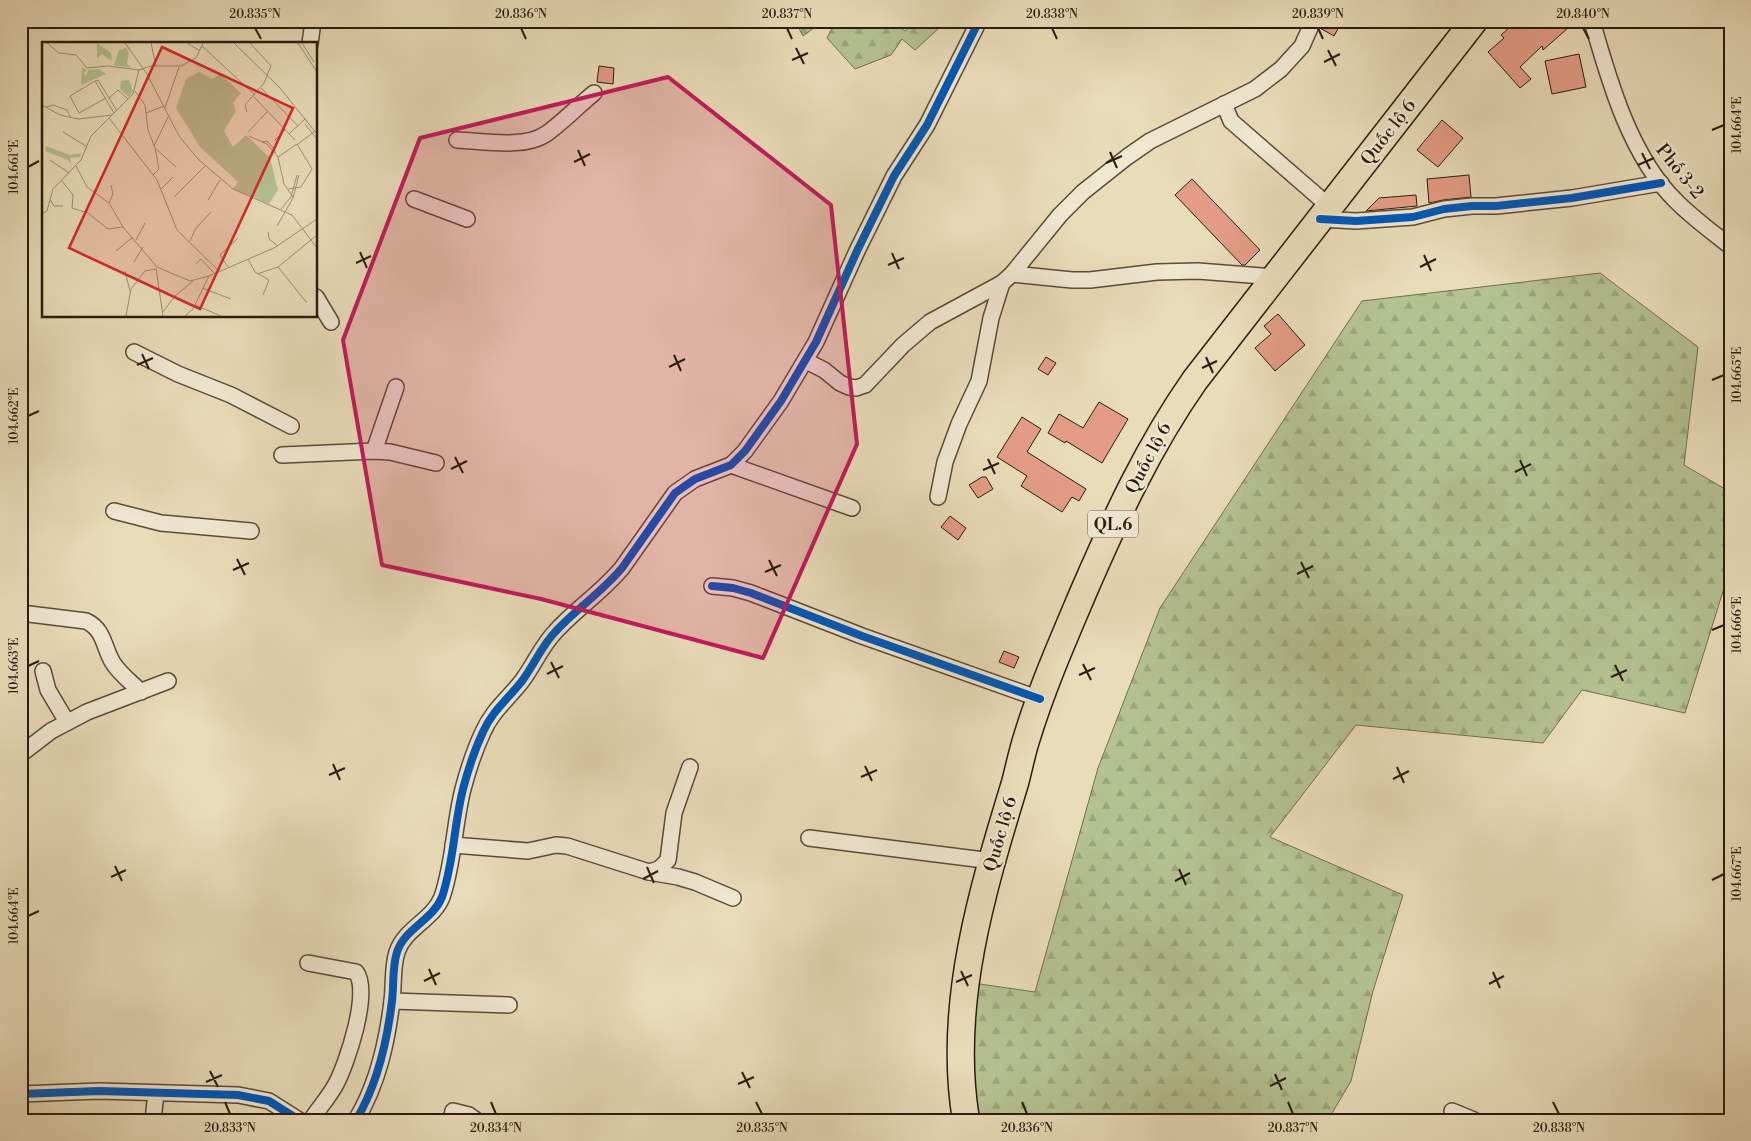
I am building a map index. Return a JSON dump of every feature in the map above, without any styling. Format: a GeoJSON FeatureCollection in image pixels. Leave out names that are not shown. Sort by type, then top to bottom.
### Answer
{"type":"FeatureCollection","features":[{"type":"Feature","properties":{"kind":"highway","name":"Quốc lộ 6"},"geometry":{"type":"LineString","coordinates":[[966,1120],[962,1096],[960,1057],[965,992],[976,928],[992,861],[1040,699],[1092,572],[1138,472],[1171,414],[1195,380],[1474,21]]}},
{"type":"Feature","properties":{"kind":"street"},"geometry":{"type":"LineString","coordinates":[[310,42],[313,21]]}},
{"type":"Feature","properties":{"kind":"street"},"geometry":{"type":"LineString","coordinates":[[356,1120],[374,1084],[381,1060],[392,1001],[394,965],[398,950],[406,935],[429,915],[441,899],[463,788],[482,732],[496,708],[522,681],[550,637],[612,580],[674,493],[695,479],[731,465],[745,451],[768,420],[806,361],[894,176],[927,125],[979,21]]}},
{"type":"Feature","properties":{"kind":"street"},"geometry":{"type":"LineString","coordinates":[[938,497],[945,462],[959,424],[980,381],[994,302],[1007,278],[1060,215],[1106,172],[1150,141],[1255,89],[1281,69],[1302,46],[1313,21]]}},
{"type":"Feature","properties":{"kind":"street","name":"Phố 3-2"},"geometry":{"type":"LineString","coordinates":[[1592,21],[1611,88],[1645,162],[1676,201],[1730,246]]}},
{"type":"Feature","properties":{"kind":"street"},"geometry":{"type":"LineString","coordinates":[[457,140],[521,143],[545,135],[594,93]]}},
{"type":"Feature","properties":{"kind":"street"},"geometry":{"type":"LineString","coordinates":[[1224,104],[1231,121],[1325,213],[1356,221],[1412,217],[1444,209],[1472,206],[1496,206],[1572,198],[1661,183]]}},
{"type":"Feature","properties":{"kind":"street"},"geometry":{"type":"LineString","coordinates":[[414,199],[467,219]]}},
{"type":"Feature","properties":{"kind":"street"},"geometry":{"type":"LineString","coordinates":[[806,361],[824,370],[840,383],[849,387],[865,386],[903,345],[930,322],[1007,278],[1090,280],[1157,272],[1198,271],[1274,277]]}},
{"type":"Feature","properties":{"kind":"street"},"geometry":{"type":"LineString","coordinates":[[318,301],[331,322]]}},
{"type":"Feature","properties":{"kind":"street"},"geometry":{"type":"LineString","coordinates":[[134,352],[178,374],[231,395],[291,426]]}},
{"type":"Feature","properties":{"kind":"street"},"geometry":{"type":"LineString","coordinates":[[374,451],[396,387]]}},
{"type":"Feature","properties":{"kind":"street"},"geometry":{"type":"LineString","coordinates":[[282,455],[374,451],[390,452],[436,463]]}},
{"type":"Feature","properties":{"kind":"street"},"geometry":{"type":"LineString","coordinates":[[731,465],[852,508]]}},
{"type":"Feature","properties":{"kind":"street"},"geometry":{"type":"LineString","coordinates":[[114,511],[161,523],[251,531]]}},
{"type":"Feature","properties":{"kind":"street"},"geometry":{"type":"LineString","coordinates":[[712,586],[733,588],[751,593],[862,636],[1040,699]]}},
{"type":"Feature","properties":{"kind":"street"},"geometry":{"type":"LineString","coordinates":[[21,613],[86,621],[95,625],[113,664],[141,692]]}},
{"type":"Feature","properties":{"kind":"street"},"geometry":{"type":"LineString","coordinates":[[42,671],[48,690],[67,722]]}},
{"type":"Feature","properties":{"kind":"street"},"geometry":{"type":"LineString","coordinates":[[21,754],[51,731],[67,722],[103,705],[168,681]]}},
{"type":"Feature","properties":{"kind":"street"},"geometry":{"type":"LineString","coordinates":[[649,872],[659,869],[668,860],[674,813],[690,767]]}},
{"type":"Feature","properties":{"kind":"street"},"geometry":{"type":"LineString","coordinates":[[809,838],[992,861]]}},
{"type":"Feature","properties":{"kind":"street"},"geometry":{"type":"LineString","coordinates":[[453,845],[528,851],[556,845],[567,846],[649,872],[695,882],[734,898]]}},
{"type":"Feature","properties":{"kind":"street"},"geometry":{"type":"LineString","coordinates":[[308,963],[356,972],[360,977],[361,989],[359,1012],[345,1064],[334,1086],[312,1120]]}},
{"type":"Feature","properties":{"kind":"street"},"geometry":{"type":"LineString","coordinates":[[392,1001],[509,1005]]}},
{"type":"Feature","properties":{"kind":"street"},"geometry":{"type":"LineString","coordinates":[[21,1094],[99,1091],[238,1095],[270,1100],[299,1120]]}},
{"type":"Feature","properties":{"kind":"street"},"geometry":{"type":"LineString","coordinates":[[153,1120],[156,1093]]}},
{"type":"Feature","properties":{"kind":"street"},"geometry":{"type":"LineString","coordinates":[[451,1120],[453,1110],[469,1115],[476,1120]]}},
{"type":"Feature","properties":{"kind":"street"},"geometry":{"type":"LineString","coordinates":[[1452,1111],[1474,1120]]}},
{"type":"Feature","properties":{"kind":"highlighted area"},"geometry":{"type":"Polygon","coordinates":[[[668,77],[831,205],[857,444],[763,658],[541,599],[382,565],[343,340],[420,138],[668,77]]]}},
{"type":"Feature","properties":{"kind":"green space"},"geometry":{"type":"Polygon","coordinates":[[[795,21],[823,21],[803,36],[795,21]]]}},
{"type":"Feature","properties":{"kind":"green space"},"geometry":{"type":"Polygon","coordinates":[[[833,21],[859,21],[863,25],[889,21],[905,31],[918,23],[924,22],[938,29],[915,50],[902,39],[891,55],[855,69],[827,38],[834,24],[833,21]]]}},
{"type":"Feature","properties":{"kind":"green space"},"geometry":{"type":"Polygon","coordinates":[[[1600,273],[1698,347],[1684,465],[1730,492],[1730,569],[1685,713],[1582,690],[1543,743],[1356,725],[1270,837],[1403,895],[1373,991],[1351,1081],[1328,1120],[965,1120],[966,982],[1035,992],[1098,768],[1160,608],[1362,301],[1600,273]]]}},
{"type":"Feature","properties":{"kind":"building"},"geometry":{"type":"Polygon","coordinates":[[[1322,21],[1333,21],[1340,25],[1334,36],[1320,28],[1322,21]]]}},
{"type":"Feature","properties":{"kind":"building"},"geometry":{"type":"Polygon","coordinates":[[[1517,21],[1576,21],[1543,50],[1542,46],[1520,67],[1531,79],[1520,88],[1488,52],[1504,38],[1501,35],[1517,21]]]}},
{"type":"Feature","properties":{"kind":"building"},"geometry":{"type":"Polygon","coordinates":[[[1579,54],[1586,87],[1552,94],[1545,61],[1579,54]]]}},
{"type":"Feature","properties":{"kind":"building"},"geometry":{"type":"Polygon","coordinates":[[[599,66],[614,68],[613,84],[597,82],[599,66]]]}},
{"type":"Feature","properties":{"kind":"building"},"geometry":{"type":"Polygon","coordinates":[[[1442,120],[1463,138],[1438,167],[1417,150],[1442,120]]]}},
{"type":"Feature","properties":{"kind":"building"},"geometry":{"type":"Polygon","coordinates":[[[1469,175],[1471,197],[1429,203],[1427,179],[1469,175]]]}},
{"type":"Feature","properties":{"kind":"building"},"geometry":{"type":"Polygon","coordinates":[[[1192,179],[1260,250],[1245,265],[1242,265],[1175,195],[1192,179]]]}},
{"type":"Feature","properties":{"kind":"building"},"geometry":{"type":"Polygon","coordinates":[[[1416,195],[1417,206],[1366,211],[1379,198],[1416,195]]]}},
{"type":"Feature","properties":{"kind":"building"},"geometry":{"type":"Polygon","coordinates":[[[1278,314],[1305,345],[1275,371],[1255,348],[1271,334],[1264,326],[1278,314]]]}},
{"type":"Feature","properties":{"kind":"building"},"geometry":{"type":"Polygon","coordinates":[[[1046,357],[1056,363],[1048,375],[1038,369],[1046,357]]]}},
{"type":"Feature","properties":{"kind":"building"},"geometry":{"type":"Polygon","coordinates":[[[1099,402],[1128,419],[1102,463],[1066,441],[1065,443],[1048,433],[1059,414],[1083,428],[1099,402]]]}},
{"type":"Feature","properties":{"kind":"building"},"geometry":{"type":"Polygon","coordinates":[[[1022,417],[1041,429],[1027,452],[1086,489],[1079,501],[1072,497],[1062,512],[1021,486],[1027,476],[997,457],[1022,417]]]}},
{"type":"Feature","properties":{"kind":"building"},"geometry":{"type":"Polygon","coordinates":[[[982,477],[986,477],[993,489],[978,498],[969,485],[982,477]]]}},
{"type":"Feature","properties":{"kind":"building"},"geometry":{"type":"Polygon","coordinates":[[[950,516],[966,528],[958,540],[941,527],[950,516]]]}},
{"type":"Feature","properties":{"kind":"building"},"geometry":{"type":"Polygon","coordinates":[[[1004,651],[1019,657],[1014,668],[999,662],[1004,651]]]}},
{"type":"Feature","properties":{"kind":"cycle path"},"geometry":{"type":"LineString","coordinates":[[356,1120],[376,1077],[384,1047],[392,1001],[395,958],[406,937],[432,912],[442,897],[449,870],[463,789],[474,752],[487,725],[496,711],[522,681],[551,637],[622,568],[675,493],[695,479],[731,465],[745,451],[781,401],[816,342],[857,251],[894,176],[927,125],[979,21]]}},
{"type":"Feature","properties":{"kind":"cycle path"},"geometry":{"type":"LineString","coordinates":[[1320,219],[1356,221],[1413,217],[1444,209],[1572,198],[1661,183]]}},
{"type":"Feature","properties":{"kind":"cycle path"},"geometry":{"type":"LineString","coordinates":[[712,586],[733,588],[751,593],[862,636],[1040,699]]}},
{"type":"Feature","properties":{"kind":"cycle path"},"geometry":{"type":"LineString","coordinates":[[21,1094],[99,1091],[238,1095],[269,1101],[299,1120]]}}]}
